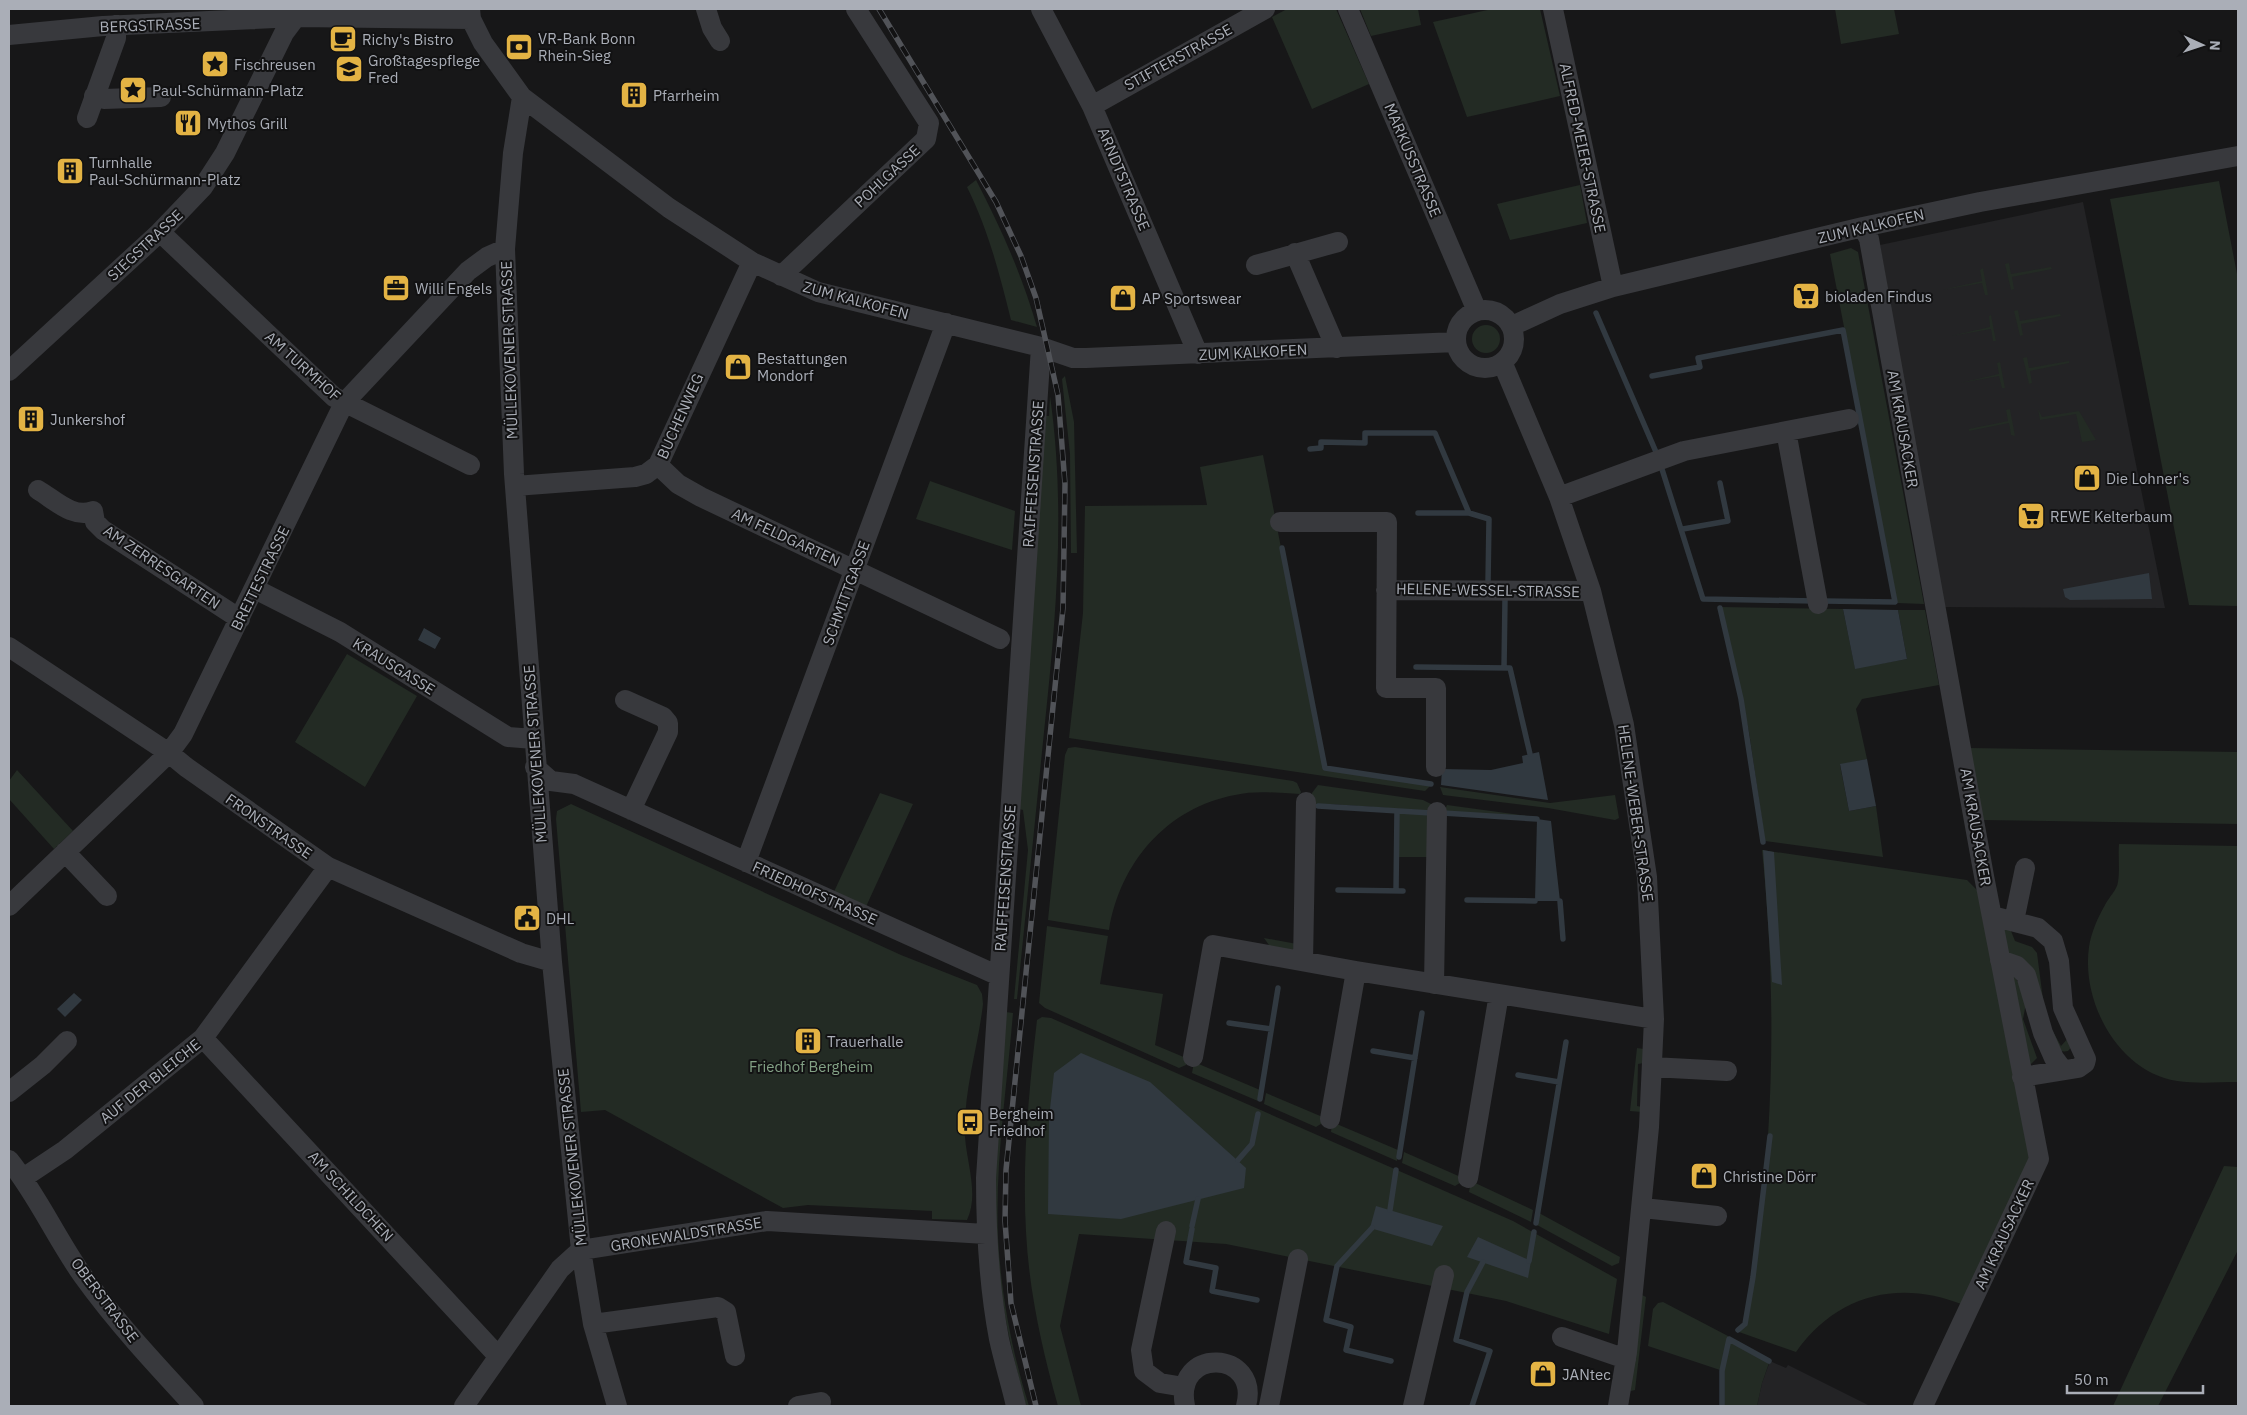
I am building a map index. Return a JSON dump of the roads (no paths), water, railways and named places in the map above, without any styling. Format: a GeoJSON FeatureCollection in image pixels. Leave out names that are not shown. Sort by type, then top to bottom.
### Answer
{"type":"FeatureCollection","features":[{"type":"Feature","properties":{"kind":"street"},"geometry":{"type":"LineString","coordinates":[[706,9],[712,28],[720,41]]}},
{"type":"Feature","properties":{"kind":"street","name":"POHLGASSE"},"geometry":{"type":"LineString","coordinates":[[781,276],[926,139],[928,133],[929,123],[856,9]]}},
{"type":"Feature","properties":{"kind":"street","name":"ARNDTSTRASSE"},"geometry":{"type":"LineString","coordinates":[[1041,9],[1092,106],[1198,354]]}},
{"type":"Feature","properties":{"kind":"street","name":"STIFTERSTRASSE"},"geometry":{"type":"LineString","coordinates":[[1092,106],[1264,9]]}},
{"type":"Feature","properties":{"kind":"street","name":"MARKUSSTRASSE"},"geometry":{"type":"LineString","coordinates":[[1348,9],[1477,311]]}},
{"type":"Feature","properties":{"kind":"street","name":"ALFRED-MEIER-STRASSE"},"geometry":{"type":"LineString","coordinates":[[1553,9],[1614,288]]}},
{"type":"Feature","properties":{"kind":"street","name":"ZUM KALKOFEN"},"geometry":{"type":"LineString","coordinates":[[470,14],[483,43],[522,98],[668,208],[752,262],[818,292],[1041,347],[1073,358],[1456,342]]}},
{"type":"Feature","properties":{"kind":"street","name":"BERGSTRASSE"},"geometry":{"type":"LineString","coordinates":[[9,35],[286,15],[470,14]]}},
{"type":"Feature","properties":{"kind":"street","name":"SIEGSTRASSE"},"geometry":{"type":"LineString","coordinates":[[9,371],[160,232],[203,188],[225,152],[284,32],[286,15]]}},
{"type":"Feature","properties":{"kind":"street"},"geometry":{"type":"LineString","coordinates":[[87,118],[116,38],[116,26]]}},
{"type":"Feature","properties":{"kind":"street"},"geometry":{"type":"LineString","coordinates":[[94,96],[104,99],[161,97]]}},
{"type":"Feature","properties":{"kind":"street","name":"MÜLLEKOVENER STRASSE"},"geometry":{"type":"LineString","coordinates":[[522,98],[513,153],[505,250],[515,486],[535,767],[552,962],[581,1250],[593,1324],[617,1406]]}},
{"type":"Feature","properties":{"kind":"street","name":"ZUM KALKOFEN"},"geometry":{"type":"LineString","coordinates":[[1512,326],[1560,304],[1614,288],[1864,227],[1980,202],[2238,156]]}},
{"type":"Feature","properties":{"kind":"street","name":"AM KRAUSACKER"},"geometry":{"type":"LineString","coordinates":[[1864,227],[1869,239],[2000,960],[2039,1159],[1923,1406]]}},
{"type":"Feature","properties":{"kind":"street","name":"AM TURMHOF"},"geometry":{"type":"LineString","coordinates":[[160,232],[334,397],[470,464]]}},
{"type":"Feature","properties":{"kind":"street"},"geometry":{"type":"LineString","coordinates":[[1256,265],[1295,253],[1316,250],[1338,242]]}},
{"type":"Feature","properties":{"kind":"street","name":"BREITESTRASSE"},"geometry":{"type":"LineString","coordinates":[[9,906],[169,753],[183,734],[344,403],[468,271],[487,257],[505,250]]}},
{"type":"Feature","properties":{"kind":"street"},"geometry":{"type":"LineString","coordinates":[[1295,253],[1336,348]]}},
{"type":"Feature","properties":{"kind":"street","name":"BUCHENWEG"},"geometry":{"type":"LineString","coordinates":[[515,486],[635,477],[646,474],[658,465],[752,262]]}},
{"type":"Feature","properties":{"kind":"street"},"geometry":{"type":"LineString","coordinates":[[1488,310],[1498,312],[1512,326],[1515,337],[1514,347],[1503,364],[1488,369],[1473,366],[1461,356],[1456,342],[1461,322],[1477,311],[1488,310]]}},
{"type":"Feature","properties":{"kind":"street","name":"SCHMITTGASSE"},"geometry":{"type":"LineString","coordinates":[[746,862],[946,323]]}},
{"type":"Feature","properties":{"kind":"street","name":"RAIFFEISENSTRASSE"},"geometry":{"type":"LineString","coordinates":[[1016,1406],[999,1339],[986,1234],[987,1149],[1041,347]]}},
{"type":"Feature","properties":{"kind":"street","name":"HELENE-WEBER-STRASSE"},"geometry":{"type":"LineString","coordinates":[[1503,364],[1559,497],[1591,591],[1624,725],[1642,828],[1651,923],[1654,1018],[1652,1067],[1643,1203],[1626,1359],[1618,1406]]}},
{"type":"Feature","properties":{"kind":"street"},"geometry":{"type":"LineString","coordinates":[[1559,497],[1684,451],[1849,420]]}},
{"type":"Feature","properties":{"kind":"street"},"geometry":{"type":"LineString","coordinates":[[1786,431],[1818,604]]}},
{"type":"Feature","properties":{"kind":"street","name":"AM FELDGARTEN"},"geometry":{"type":"LineString","coordinates":[[658,465],[678,484],[701,497],[1000,639]]}},
{"type":"Feature","properties":{"kind":"street","name":"AM ZERRESGARTEN"},"geometry":{"type":"LineString","coordinates":[[38,490],[76,513],[85,514],[93,511],[95,522],[103,530],[240,619]]}},
{"type":"Feature","properties":{"kind":"street","name":"HELENE-WESSEL-STRASSE"},"geometry":{"type":"LineString","coordinates":[[1280,522],[1387,522],[1386,688],[1436,688],[1436,767]]}},
{"type":"Feature","properties":{"kind":"street","name":"KRAUSGASSE"},"geometry":{"type":"LineString","coordinates":[[255,588],[340,632],[508,737],[534,739]]}},
{"type":"Feature","properties":{"kind":"street","name":"HELENE-WESSEL-STRASSE"},"geometry":{"type":"LineString","coordinates":[[1386,590],[1591,591]]}},
{"type":"Feature","properties":{"kind":"street","name":"FRONSTRASSE"},"geometry":{"type":"LineString","coordinates":[[9,646],[169,753],[328,867],[521,953],[552,962]]}},
{"type":"Feature","properties":{"kind":"street"},"geometry":{"type":"LineString","coordinates":[[625,700],[663,717],[668,723],[668,732],[632,810]]}},
{"type":"Feature","properties":{"kind":"street","name":"FRIEDHOFSTRASSE"},"geometry":{"type":"LineString","coordinates":[[535,767],[551,781],[574,784],[999,976]]}},
{"type":"Feature","properties":{"kind":"street"},"geometry":{"type":"LineString","coordinates":[[1303,961],[1306,802]]}},
{"type":"Feature","properties":{"kind":"street"},"geometry":{"type":"LineString","coordinates":[[1434,984],[1437,812]]}},
{"type":"Feature","properties":{"kind":"street"},"geometry":{"type":"LineString","coordinates":[[65,852],[107,896]]}},
{"type":"Feature","properties":{"kind":"street","name":"AUF DER BLEICHE"},"geometry":{"type":"LineString","coordinates":[[24,1178],[65,1150],[203,1038],[328,867]]}},
{"type":"Feature","properties":{"kind":"street"},"geometry":{"type":"LineString","coordinates":[[2014,921],[2025,868]]}},
{"type":"Feature","properties":{"kind":"street"},"geometry":{"type":"LineString","coordinates":[[1992,916],[2038,928],[2053,941],[2058,952],[2063,1008],[2086,1059],[2078,1068],[2022,1077]]}},
{"type":"Feature","properties":{"kind":"street"},"geometry":{"type":"LineString","coordinates":[[1193,1056],[1213,945],[1434,984],[1654,1018]]}},
{"type":"Feature","properties":{"kind":"street"},"geometry":{"type":"LineString","coordinates":[[2000,960],[2016,966],[2026,974],[2043,1032],[2054,1058],[2063,1070]]}},
{"type":"Feature","properties":{"kind":"street"},"geometry":{"type":"LineString","coordinates":[[1330,1119],[1356,971]]}},
{"type":"Feature","properties":{"kind":"street"},"geometry":{"type":"LineString","coordinates":[[1468,1178],[1499,994]]}},
{"type":"Feature","properties":{"kind":"street","name":"AM SCHILDCHEN"},"geometry":{"type":"LineString","coordinates":[[203,1038],[498,1356]]}},
{"type":"Feature","properties":{"kind":"street"},"geometry":{"type":"LineString","coordinates":[[9,1092],[43,1065],[67,1041]]}},
{"type":"Feature","properties":{"kind":"street"},"geometry":{"type":"LineString","coordinates":[[1652,1067],[1727,1071]]}},
{"type":"Feature","properties":{"kind":"street","name":"OBERSTRASSE"},"geometry":{"type":"LineString","coordinates":[[9,1160],[24,1178],[83,1275],[130,1335],[194,1406]]}},
{"type":"Feature","properties":{"kind":"street"},"geometry":{"type":"LineString","coordinates":[[1643,1203],[1716,1212]]}},
{"type":"Feature","properties":{"kind":"street","name":"GRONEWALDSTRASSE"},"geometry":{"type":"LineString","coordinates":[[581,1250],[767,1221],[986,1234]]}},
{"type":"Feature","properties":{"kind":"street"},"geometry":{"type":"LineString","coordinates":[[1166,1231],[1141,1350],[1144,1371],[1184,1397],[1191,1373],[1204,1364],[1226,1363],[1243,1376],[1248,1386],[1246,1406]]}},
{"type":"Feature","properties":{"kind":"street"},"geometry":{"type":"LineString","coordinates":[[464,1406],[560,1269],[581,1250]]}},
{"type":"Feature","properties":{"kind":"street"},"geometry":{"type":"LineString","coordinates":[[1269,1406],[1298,1259]]}},
{"type":"Feature","properties":{"kind":"street"},"geometry":{"type":"LineString","coordinates":[[1413,1406],[1444,1275]]}},
{"type":"Feature","properties":{"kind":"street"},"geometry":{"type":"LineString","coordinates":[[593,1324],[718,1307],[726,1312],[735,1356]]}},
{"type":"Feature","properties":{"kind":"street"},"geometry":{"type":"LineString","coordinates":[[1562,1337],[1626,1359]]}},
{"type":"Feature","properties":{"kind":"street"},"geometry":{"type":"LineString","coordinates":[[798,1406],[825,1403]]}},
{"type":"Feature","properties":{"kind":"waterway"},"geometry":{"type":"LineString","coordinates":[[1596,313],[1656,452]]}},
{"type":"Feature","properties":{"kind":"waterway"},"geometry":{"type":"LineString","coordinates":[[1652,376],[1700,367],[1698,358],[1843,330],[1895,602],[1823,601]]}},
{"type":"Feature","properties":{"kind":"waterway"},"geometry":{"type":"LineString","coordinates":[[1310,449],[1321,448],[1321,442],[1365,443],[1365,433],[1435,433],[1469,513]]}},
{"type":"Feature","properties":{"kind":"waterway"},"geometry":{"type":"LineString","coordinates":[[1661,466],[1703,599],[1814,601]]}},
{"type":"Feature","properties":{"kind":"waterway"},"geometry":{"type":"LineString","coordinates":[[1683,529],[1728,521],[1720,483]]}},
{"type":"Feature","properties":{"kind":"waterway"},"geometry":{"type":"LineString","coordinates":[[1418,513],[1469,513],[1489,519],[1488,583]]}},
{"type":"Feature","properties":{"kind":"waterway"},"geometry":{"type":"LineString","coordinates":[[1282,548],[1325,768],[1431,784]]}},
{"type":"Feature","properties":{"kind":"waterway"},"geometry":{"type":"LineString","coordinates":[[1504,668],[1505,599]]}},
{"type":"Feature","properties":{"kind":"waterway"},"geometry":{"type":"LineString","coordinates":[[1720,608],[1741,699],[1763,842]]}},
{"type":"Feature","properties":{"kind":"waterway"},"geometry":{"type":"LineString","coordinates":[[1416,667],[1510,668],[1530,754]]}},
{"type":"Feature","properties":{"kind":"waterway"},"geometry":{"type":"LineString","coordinates":[[1318,806],[1431,813]]}},
{"type":"Feature","properties":{"kind":"waterway"},"geometry":{"type":"LineString","coordinates":[[1396,891],[1397,811]]}},
{"type":"Feature","properties":{"kind":"waterway"},"geometry":{"type":"LineString","coordinates":[[1443,813],[1537,819]]}},
{"type":"Feature","properties":{"kind":"waterway"},"geometry":{"type":"LineString","coordinates":[[1338,890],[1403,891]]}},
{"type":"Feature","properties":{"kind":"waterway"},"geometry":{"type":"LineString","coordinates":[[1467,900],[1535,901]]}},
{"type":"Feature","properties":{"kind":"waterway"},"geometry":{"type":"LineString","coordinates":[[1560,901],[1563,939]]}},
{"type":"Feature","properties":{"kind":"waterway"},"geometry":{"type":"LineString","coordinates":[[1260,1099],[1278,988]]}},
{"type":"Feature","properties":{"kind":"waterway"},"geometry":{"type":"LineString","coordinates":[[1399,1157],[1422,1013]]}},
{"type":"Feature","properties":{"kind":"waterway"},"geometry":{"type":"LineString","coordinates":[[1229,1023],[1271,1029]]}},
{"type":"Feature","properties":{"kind":"waterway"},"geometry":{"type":"LineString","coordinates":[[1536,1223],[1566,1042]]}},
{"type":"Feature","properties":{"kind":"waterway"},"geometry":{"type":"LineString","coordinates":[[1373,1051],[1415,1058]]}},
{"type":"Feature","properties":{"kind":"waterway"},"geometry":{"type":"LineString","coordinates":[[1518,1075],[1559,1082]]}},
{"type":"Feature","properties":{"kind":"waterway"},"geometry":{"type":"LineString","coordinates":[[1238,1160],[1252,1144],[1258,1114]]}},
{"type":"Feature","properties":{"kind":"waterway"},"geometry":{"type":"LineString","coordinates":[[1738,1330],[1745,1324],[1753,1277],[1770,1136]]}},
{"type":"Feature","properties":{"kind":"waterway"},"geometry":{"type":"LineString","coordinates":[[1390,1210],[1396,1170]]}},
{"type":"Feature","properties":{"kind":"waterway"},"geometry":{"type":"LineString","coordinates":[[1192,1226],[1198,1199]]}},
{"type":"Feature","properties":{"kind":"waterway"},"geometry":{"type":"LineString","coordinates":[[1372,1228],[1337,1266],[1326,1320],[1351,1327],[1346,1350],[1391,1361]]}},
{"type":"Feature","properties":{"kind":"waterway"},"geometry":{"type":"LineString","coordinates":[[1192,1229],[1186,1262],[1216,1268],[1212,1291],[1257,1300]]}},
{"type":"Feature","properties":{"kind":"waterway"},"geometry":{"type":"LineString","coordinates":[[1529,1261],[1534,1232]]}},
{"type":"Feature","properties":{"kind":"waterway"},"geometry":{"type":"LineString","coordinates":[[1472,1406],[1490,1351],[1456,1340],[1467,1292],[1483,1262]]}},
{"type":"Feature","properties":{"kind":"waterway"},"geometry":{"type":"LineString","coordinates":[[1722,1406],[1722,1371],[1729,1339],[1769,1361]]}},
{"type":"Feature","properties":{"kind":"railway"},"geometry":{"type":"LineString","coordinates":[[879,9],[996,202],[1021,256],[1036,298],[1058,395],[1065,484],[1063,608],[1006,1170],[1005,1221],[1011,1303],[1036,1406]]}},
{"type":"Feature","properties":{"kind":"place","name":"Richy's Bistro"},"geometry":{"type":"Point","coordinates":[343,39]}},
{"type":"Feature","properties":{"kind":"place","name":"VR-Bank Bonn Rhein-Sieg"},"geometry":{"type":"Point","coordinates":[519,47]}},
{"type":"Feature","properties":{"kind":"place","name":"Fischreusen"},"geometry":{"type":"Point","coordinates":[215,64]}},
{"type":"Feature","properties":{"kind":"place","name":"Großtagespflege Fred"},"geometry":{"type":"Point","coordinates":[349,69]}},
{"type":"Feature","properties":{"kind":"place","name":"Paul-Schürmann-Platz"},"geometry":{"type":"Point","coordinates":[133,90]}},
{"type":"Feature","properties":{"kind":"place","name":"Pfarrheim"},"geometry":{"type":"Point","coordinates":[634,95]}},
{"type":"Feature","properties":{"kind":"place","name":"Mythos Grill"},"geometry":{"type":"Point","coordinates":[188,123]}},
{"type":"Feature","properties":{"kind":"place","name":"Turnhalle Paul-Schürmann-Platz"},"geometry":{"type":"Point","coordinates":[70,171]}},
{"type":"Feature","properties":{"kind":"place","name":"Willi Engels"},"geometry":{"type":"Point","coordinates":[396,288]}},
{"type":"Feature","properties":{"kind":"place","name":"bioladen Findus"},"geometry":{"type":"Point","coordinates":[1806,296]}},
{"type":"Feature","properties":{"kind":"place","name":"AP Sportswear"},"geometry":{"type":"Point","coordinates":[1123,298]}},
{"type":"Feature","properties":{"kind":"place","name":"Bestattungen Mondorf"},"geometry":{"type":"Point","coordinates":[738,367]}},
{"type":"Feature","properties":{"kind":"place","name":"Junkershof"},"geometry":{"type":"Point","coordinates":[31,419]}},
{"type":"Feature","properties":{"kind":"place","name":"Die Lohner's"},"geometry":{"type":"Point","coordinates":[2087,478]}},
{"type":"Feature","properties":{"kind":"place","name":"REWE Kelterbaum"},"geometry":{"type":"Point","coordinates":[2031,516]}},
{"type":"Feature","properties":{"kind":"place","name":"DHL"},"geometry":{"type":"Point","coordinates":[527,918]}},
{"type":"Feature","properties":{"kind":"place","name":"Trauerhalle"},"geometry":{"type":"Point","coordinates":[808,1041]}},
{"type":"Feature","properties":{"kind":"place","name":"Bergheim Friedhof"},"geometry":{"type":"Point","coordinates":[970,1122]}},
{"type":"Feature","properties":{"kind":"place","name":"Christine Dörr"},"geometry":{"type":"Point","coordinates":[1704,1176]}},
{"type":"Feature","properties":{"kind":"place","name":"JANtec"},"geometry":{"type":"Point","coordinates":[1543,1374]}},
{"type":"Feature","properties":{"kind":"park label","name":"Friedhof Bergheim"},"geometry":{"type":"Point","coordinates":[811,1066]}}]}
